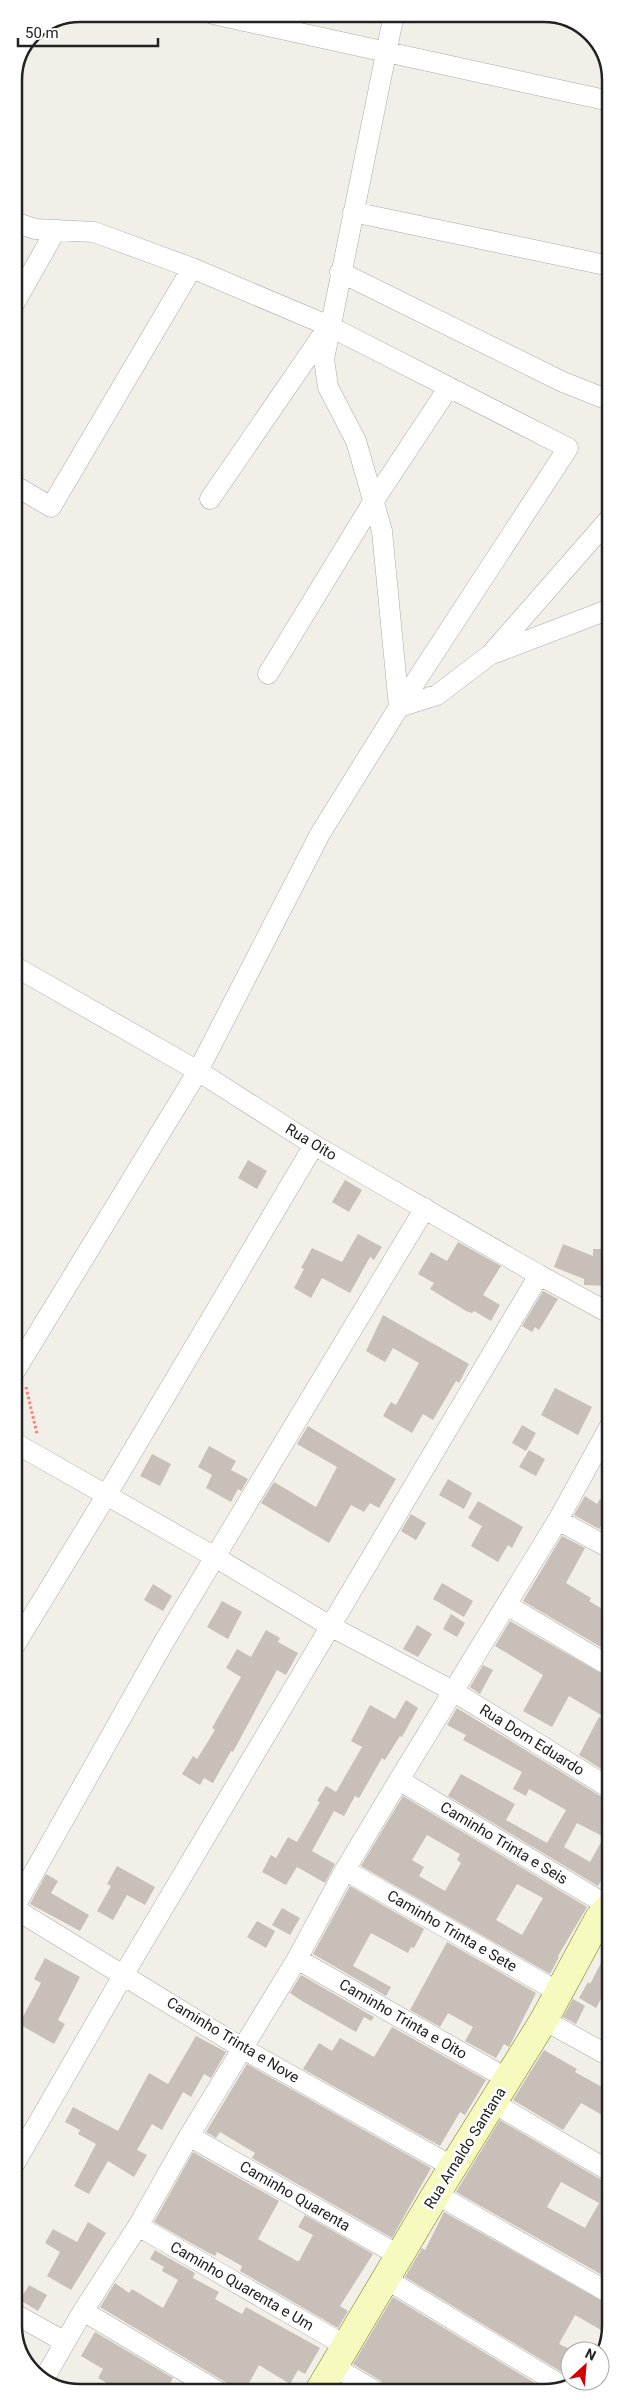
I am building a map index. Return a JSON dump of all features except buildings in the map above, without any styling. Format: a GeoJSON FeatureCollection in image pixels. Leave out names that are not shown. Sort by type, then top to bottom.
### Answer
{"type":"FeatureCollection","features":[{"type":"Feature","properties":{"kind":"street"},"geometry":{"type":"LineString","coordinates":[[251,22],[602,99]]}},
{"type":"Feature","properties":{"kind":"street"},"geometry":{"type":"LineString","coordinates":[[392,23],[324,358],[328,387],[356,441],[382,530],[399,707]]}},
{"type":"Feature","properties":{"kind":"street"},"geometry":{"type":"LineString","coordinates":[[353,212],[602,264]]}},
{"type":"Feature","properties":{"kind":"street"},"geometry":{"type":"LineString","coordinates":[[22,225],[35,229],[94,232],[192,268],[329,326],[568,448],[399,707],[320,834],[198,1071],[22,1359]]}},
{"type":"Feature","properties":{"kind":"street"},"geometry":{"type":"LineString","coordinates":[[22,290],[56,230]]}},
{"type":"Feature","properties":{"kind":"street"},"geometry":{"type":"LineString","coordinates":[[22,490],[51,506],[192,268]]}},
{"type":"Feature","properties":{"kind":"street"},"geometry":{"type":"LineString","coordinates":[[340,272],[563,382],[602,397]]}},
{"type":"Feature","properties":{"kind":"street"},"geometry":{"type":"LineString","coordinates":[[210,499],[329,326]]}},
{"type":"Feature","properties":{"kind":"street"},"geometry":{"type":"LineString","coordinates":[[268,674],[374,502],[449,387]]}},
{"type":"Feature","properties":{"kind":"street"},"geometry":{"type":"LineString","coordinates":[[399,707],[437,695],[491,654],[602,527]]}},
{"type":"Feature","properties":{"kind":"street"},"geometry":{"type":"LineString","coordinates":[[491,654],[602,612]]}},
{"type":"Feature","properties":{"kind":"street","name":"Rua Oito"},"geometry":{"type":"LineString","coordinates":[[22,971],[198,1071],[314,1145],[539,1275],[602,1309]]}},
{"type":"Feature","properties":{"kind":"street"},"geometry":{"type":"LineString","coordinates":[[22,1634],[106,1496],[314,1145]]}},
{"type":"Feature","properties":{"kind":"street"},"geometry":{"type":"LineString","coordinates":[[22,1895],[165,1640],[425,1208]]}},
{"type":"Feature","properties":{"kind":"street"},"geometry":{"type":"LineString","coordinates":[[22,2151],[124,1974],[539,1275]]}},
{"type":"Feature","properties":{"kind":"street"},"geometry":{"type":"LineString","coordinates":[[47,2373],[83,2311],[138,2226],[189,2136],[297,1959],[345,1870],[558,1520],[602,1440]]}},
{"type":"Feature","properties":{"kind":"street","name":"Rua Dom Eduardo"},"geometry":{"type":"LineString","coordinates":[[22,1448],[215,1557],[330,1626],[453,1691],[602,1783]]}},
{"type":"Feature","properties":{"kind":"street"},"geometry":{"type":"LineString","coordinates":[[558,1520],[602,1544]]}},
{"type":"Feature","properties":{"kind":"street"},"geometry":{"type":"LineString","coordinates":[[507,1605],[602,1662]]}},
{"type":"Feature","properties":{"kind":"street","name":"Caminho Trinta e Seis"},"geometry":{"type":"LineString","coordinates":[[399,1780],[602,1910]]}},
{"type":"Feature","properties":{"kind":"street","name":"Caminho Trinta e Sete"},"geometry":{"type":"LineString","coordinates":[[345,1870],[560,1993]]}},
{"type":"Feature","properties":{"kind":"street","name":"Caminho Trinta e Nove"},"geometry":{"type":"LineString","coordinates":[[22,1912],[242,2048],[453,2167]]}},
{"type":"Feature","properties":{"kind":"street","name":"Rua Arnaldo Santana"},"geometry":{"type":"LineString","coordinates":[[324,2384],[436,2194],[602,1924]]}},
{"type":"Feature","properties":{"kind":"street","name":"Caminho Trinta e Oito"},"geometry":{"type":"LineString","coordinates":[[297,1959],[508,2079]]}},
{"type":"Feature","properties":{"kind":"street"},"geometry":{"type":"LineString","coordinates":[[544,2020],[602,2052]]}},
{"type":"Feature","properties":{"kind":"street"},"geometry":{"type":"LineString","coordinates":[[492,2102],[602,2167]]}},
{"type":"Feature","properties":{"kind":"street","name":"Caminho Quarenta"},"geometry":{"type":"LineString","coordinates":[[189,2136],[393,2268],[557,2382]]}},
{"type":"Feature","properties":{"kind":"street"},"geometry":{"type":"LineString","coordinates":[[436,2194],[602,2289]]}},
{"type":"Feature","properties":{"kind":"street","name":"Caminho Quarenta e Um"},"geometry":{"type":"LineString","coordinates":[[138,2226],[341,2356],[368,2384]]}},
{"type":"Feature","properties":{"kind":"street"},"geometry":{"type":"LineString","coordinates":[[83,2311],[204,2383]]}},
{"type":"Feature","properties":{"kind":"street"},"geometry":{"type":"LineString","coordinates":[[22,2318],[65,2342]]}},
{"type":"Feature","properties":{"kind":"path"},"geometry":{"type":"LineString","coordinates":[[22,1382],[42,1459]]}}]}
